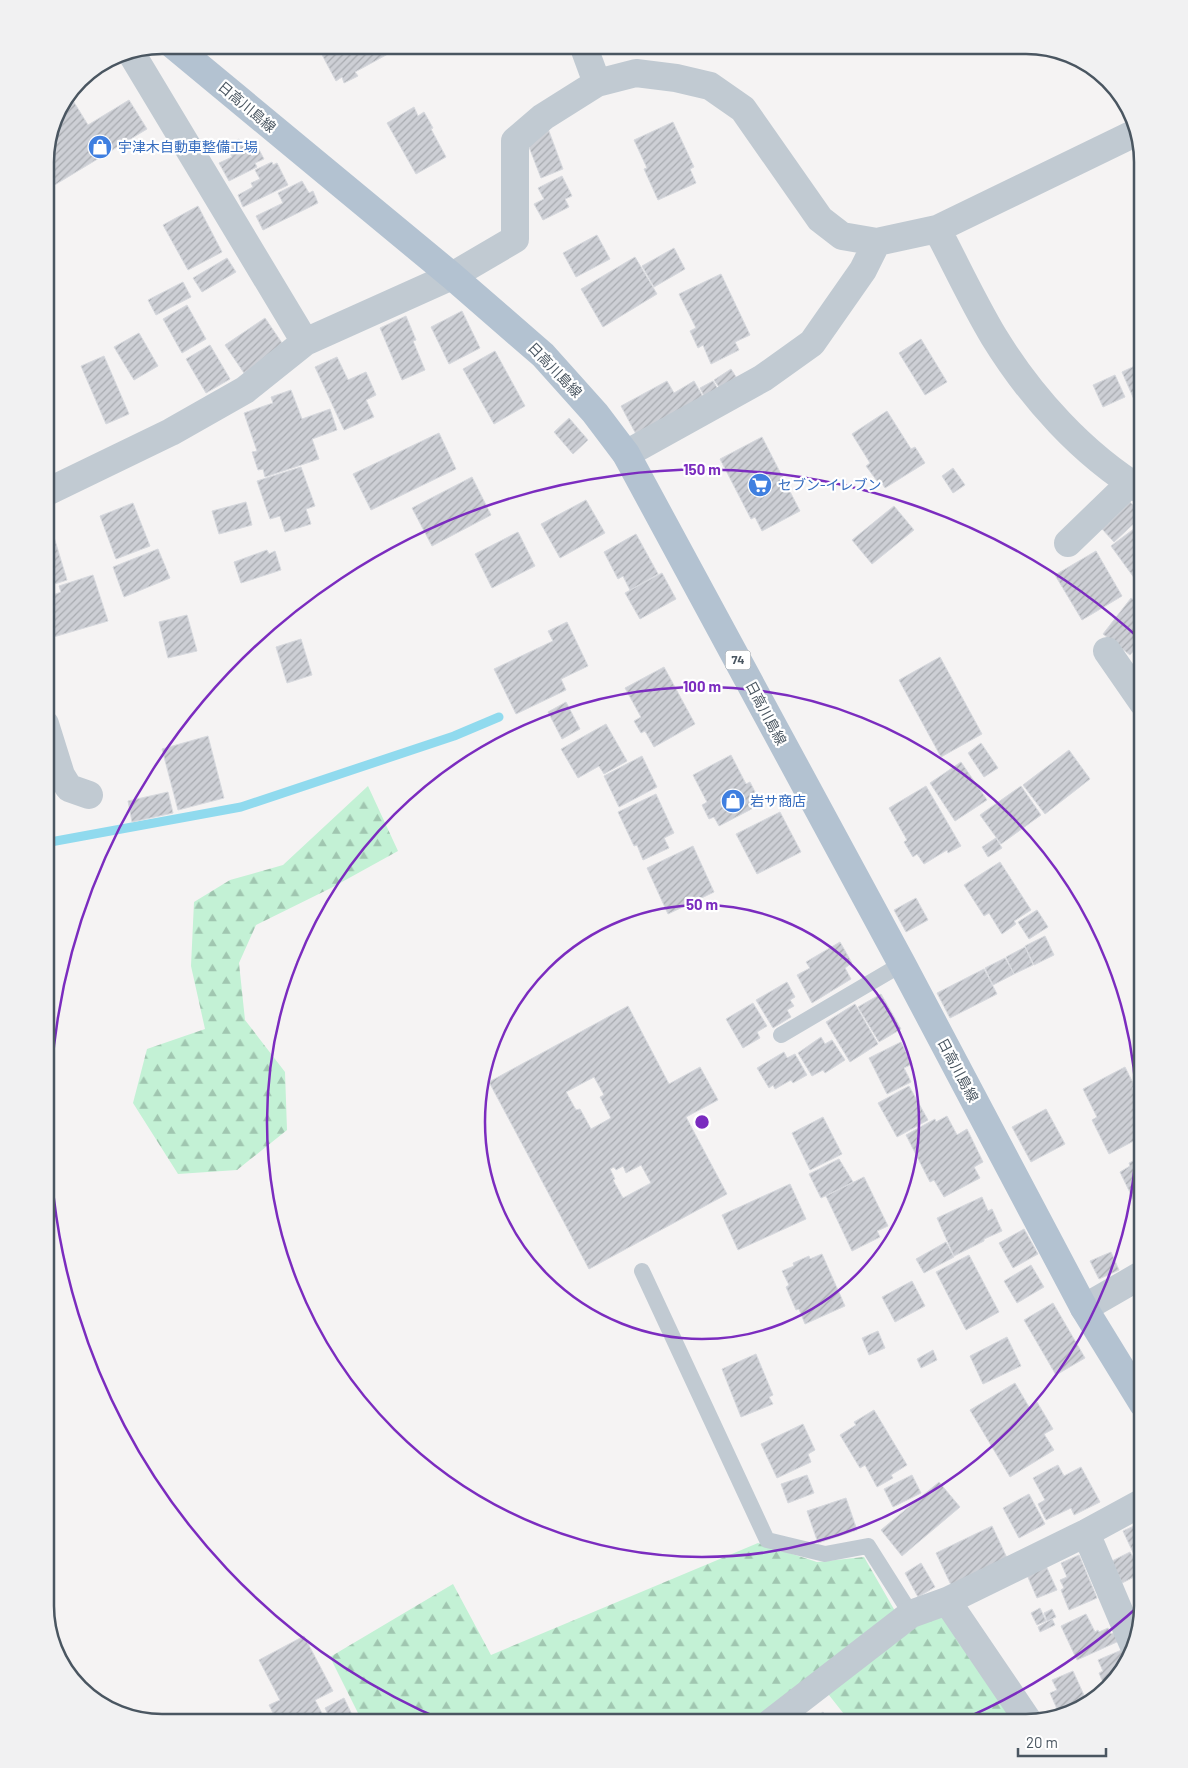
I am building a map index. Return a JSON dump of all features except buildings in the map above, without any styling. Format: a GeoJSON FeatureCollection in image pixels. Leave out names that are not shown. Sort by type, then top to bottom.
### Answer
{"type":"FeatureCollection","features":[{"type":"Feature","properties":{"kind":"main road","name":"日高川島線"},"geometry":{"type":"LineString","coordinates":[[183,54],[452,276],[543,355],[595,412],[626,454],[902,964],[1084,1308],[1134,1389]]}},
{"type":"Feature","properties":{"kind":"street"},"geometry":{"type":"LineString","coordinates":[[586,54],[597,83]]}},
{"type":"Feature","properties":{"kind":"street"},"geometry":{"type":"LineString","coordinates":[[134,57],[305,342]]}},
{"type":"Feature","properties":{"kind":"street"},"geometry":{"type":"LineString","coordinates":[[54,490],[171,432],[245,390],[305,342],[452,276],[515,239],[515,141],[543,117],[597,83],[636,73],[676,78],[710,86],[743,109],[820,219],[842,236],[877,242],[937,229],[1131,135]]}},
{"type":"Feature","properties":{"kind":"street"},"geometry":{"type":"LineString","coordinates":[[937,229],[994,337],[1031,389],[1090,453],[1134,486]]}},
{"type":"Feature","properties":{"kind":"street"},"geometry":{"type":"LineString","coordinates":[[626,454],[763,378],[812,343],[863,270],[877,242]]}},
{"type":"Feature","properties":{"kind":"street"},"geometry":{"type":"LineString","coordinates":[[1068,543],[1134,489]]}},
{"type":"Feature","properties":{"kind":"street"},"geometry":{"type":"LineString","coordinates":[[1107,651],[1134,690]]}},
{"type":"Feature","properties":{"kind":"street"},"geometry":{"type":"LineString","coordinates":[[54,753],[61,776],[69,788],[89,795]]}},
{"type":"Feature","properties":{"kind":"street"},"geometry":{"type":"LineString","coordinates":[[1084,1308],[1134,1279]]}},
{"type":"Feature","properties":{"kind":"street"},"geometry":{"type":"LineString","coordinates":[[782,1714],[911,1614],[947,1601],[1086,1533],[1134,1507]]}},
{"type":"Feature","properties":{"kind":"street"},"geometry":{"type":"LineString","coordinates":[[1086,1533],[1130,1637]]}},
{"type":"Feature","properties":{"kind":"street"},"geometry":{"type":"LineString","coordinates":[[947,1601],[1024,1714]]}},
{"type":"Feature","properties":{"kind":"lane"},"geometry":{"type":"LineString","coordinates":[[781,1035],[902,964]]}},
{"type":"Feature","properties":{"kind":"lane"},"geometry":{"type":"LineString","coordinates":[[642,1271],[767,1540],[825,1554],[868,1546],[911,1614]]}},
{"type":"Feature","properties":{"kind":"green space"},"geometry":{"type":"Polygon","coordinates":[[[368,786],[398,851],[331,888],[256,925],[239,963],[245,1020],[285,1072],[287,1130],[237,1170],[178,1174],[133,1103],[147,1049],[205,1029],[191,966],[194,902],[230,880],[283,865],[368,786]]]}},
{"type":"Feature","properties":{"kind":"green space"},"geometry":{"type":"Polygon","coordinates":[[[758,1543],[817,1562],[864,1557],[895,1611],[763,1714],[358,1714],[330,1657],[453,1584],[491,1655],[758,1543]]]}},
{"type":"Feature","properties":{"kind":"green space"},"geometry":{"type":"Polygon","coordinates":[[[941,1612],[1010,1713],[844,1714],[825,1690],[913,1623],[941,1612]]]}},
{"type":"Feature","properties":{"kind":"waterway"},"geometry":{"type":"LineString","coordinates":[[54,841],[241,807],[454,736],[499,717]]}},
{"type":"Feature","properties":{"kind":"place","name":"宇津木自動車整備工場"},"geometry":{"type":"Point","coordinates":[100,147]}},
{"type":"Feature","properties":{"kind":"place","name":"セブン-イレブン"},"geometry":{"type":"Point","coordinates":[760,485]}},
{"type":"Feature","properties":{"kind":"place","name":"岩サ商店"},"geometry":{"type":"Point","coordinates":[733,801]}}]}
